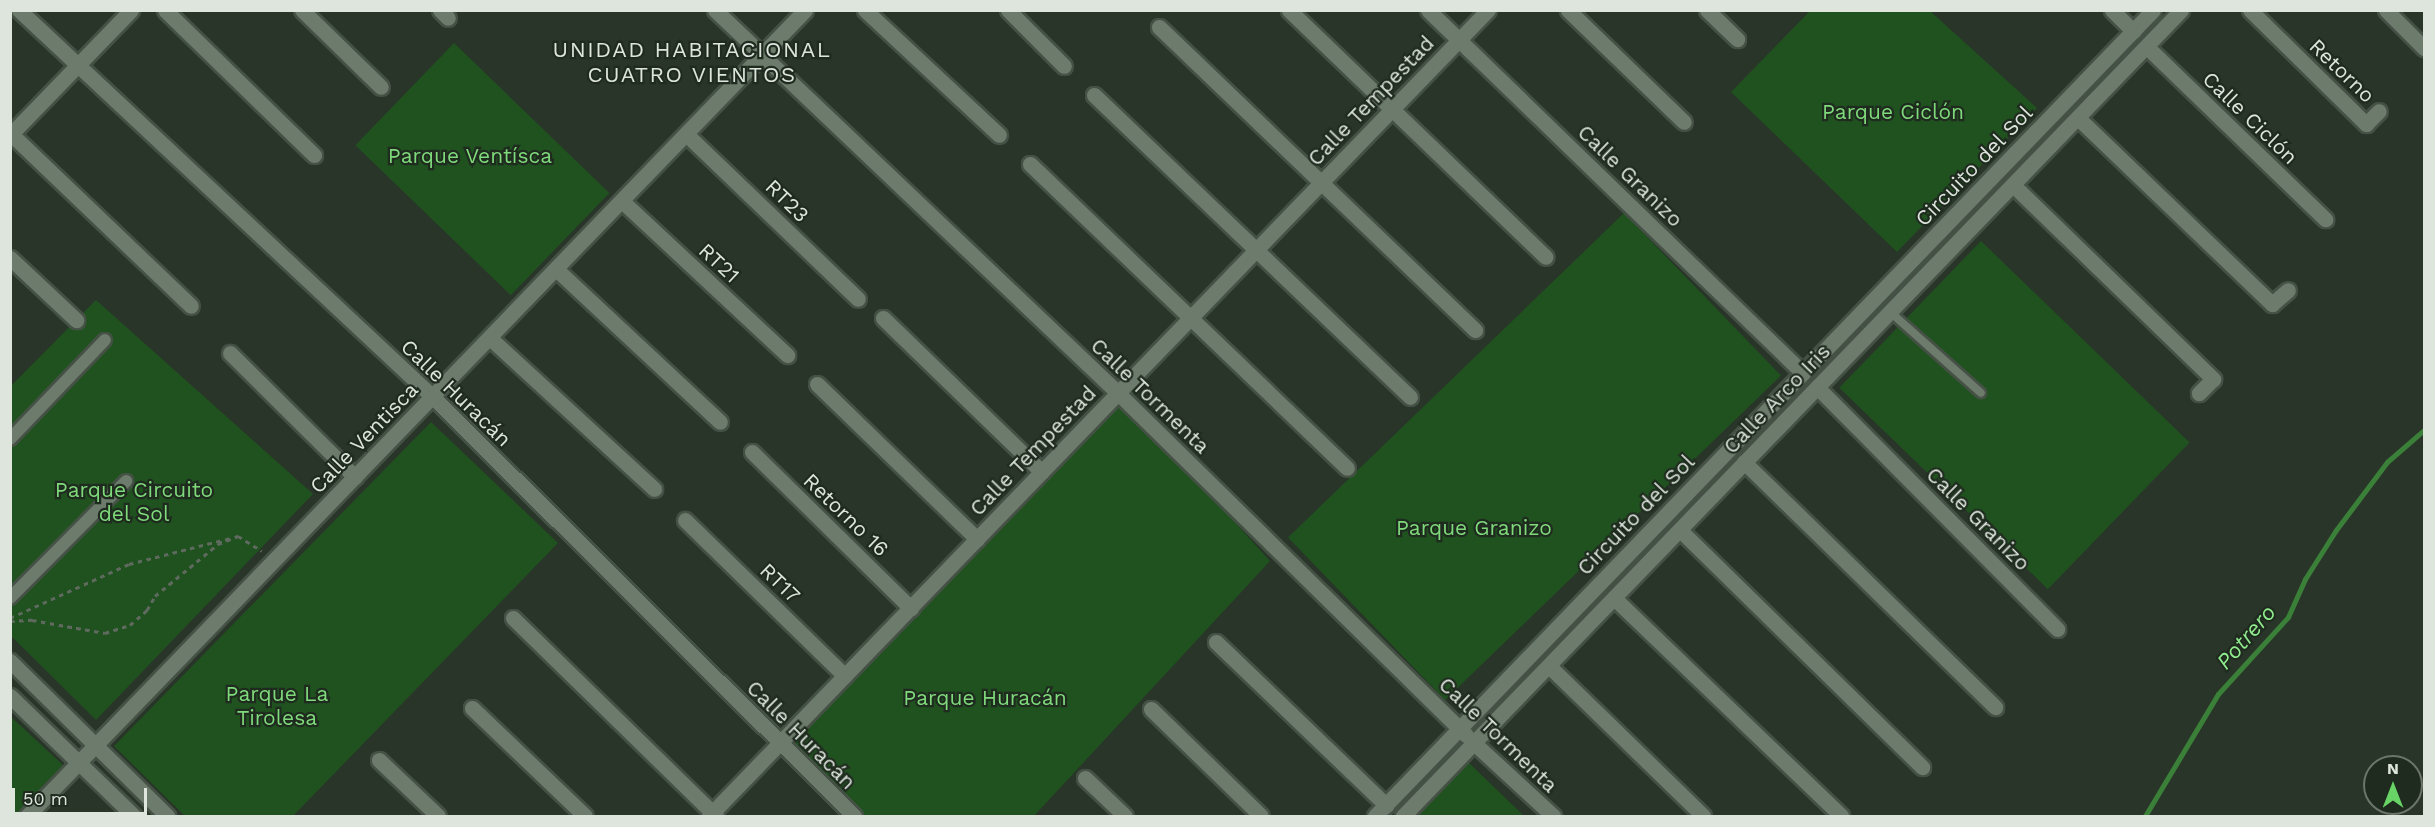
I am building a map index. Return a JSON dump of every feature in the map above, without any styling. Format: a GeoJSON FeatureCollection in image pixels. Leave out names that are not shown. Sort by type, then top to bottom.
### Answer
{"type":"FeatureCollection","features":[{"type":"Feature","properties":{"kind":"street","name":"Calle Huracán"},"geometry":{"type":"LineString","coordinates":[[19,10],[433,397],[779,744],[854,816]]}},
{"type":"Feature","properties":{"kind":"street"},"geometry":{"type":"LineString","coordinates":[[131,10],[11,134],[191,306]]}},
{"type":"Feature","properties":{"kind":"street"},"geometry":{"type":"LineString","coordinates":[[165,10],[315,155]]}},
{"type":"Feature","properties":{"kind":"street"},"geometry":{"type":"LineString","coordinates":[[302,10],[381,87]]}},
{"type":"Feature","properties":{"kind":"street","name":"Calle Tormenta"},"geometry":{"type":"LineString","coordinates":[[715,10],[1118,393],[1460,729],[1553,816]]}},
{"type":"Feature","properties":{"kind":"street","name":"Calle Ventisca"},"geometry":{"type":"LineString","coordinates":[[27,816],[806,10]]}},
{"type":"Feature","properties":{"kind":"street"},"geometry":{"type":"LineString","coordinates":[[865,10],[999,135]]}},
{"type":"Feature","properties":{"kind":"street"},"geometry":{"type":"LineString","coordinates":[[1008,10],[1064,66]]}},
{"type":"Feature","properties":{"kind":"street"},"geometry":{"type":"LineString","coordinates":[[1288,10],[1546,257]]}},
{"type":"Feature","properties":{"kind":"street","name":"Calle Granizo"},"geometry":{"type":"LineString","coordinates":[[1428,10],[1803,373]]}},
{"type":"Feature","properties":{"kind":"street","name":"Calle Tempestad"},"geometry":{"type":"LineString","coordinates":[[712,815],[1488,10]]}},
{"type":"Feature","properties":{"kind":"street"},"geometry":{"type":"LineString","coordinates":[[1568,10],[1684,122]]}},
{"type":"Feature","properties":{"kind":"street"},"geometry":{"type":"LineString","coordinates":[[1707,10],[1737,39]]}},
{"type":"Feature","properties":{"kind":"street"},"geometry":{"type":"LineString","coordinates":[[2112,10],[2133,31]]}},
{"type":"Feature","properties":{"kind":"street","name":"Circuito del Sol"},"geometry":{"type":"LineString","coordinates":[[1375,816],[2153,10]]}},
{"type":"Feature","properties":{"kind":"street","name":"Calle Arco Iris"},"geometry":{"type":"LineString","coordinates":[[1403,816],[2181,10]]}},
{"type":"Feature","properties":{"kind":"street","name":"Retorno"},"geometry":{"type":"LineString","coordinates":[[2250,10],[2366,124],[2379,111]]}},
{"type":"Feature","properties":{"kind":"street"},"geometry":{"type":"LineString","coordinates":[[2386,10],[2424,48]]}},
{"type":"Feature","properties":{"kind":"street"},"geometry":{"type":"LineString","coordinates":[[1159,27],[1320,184],[1475,330]]}},
{"type":"Feature","properties":{"kind":"street","name":"Calle Ciclón"},"geometry":{"type":"LineString","coordinates":[[2147,46],[2325,219]]}},
{"type":"Feature","properties":{"kind":"street"},"geometry":{"type":"LineString","coordinates":[[1094,95],[1410,397]]}},
{"type":"Feature","properties":{"kind":"street"},"geometry":{"type":"LineString","coordinates":[[2078,118],[2272,304],[2288,290]]}},
{"type":"Feature","properties":{"kind":"street","name":"RT23"},"geometry":{"type":"LineString","coordinates":[[686,134],[858,299]]}},
{"type":"Feature","properties":{"kind":"street"},"geometry":{"type":"LineString","coordinates":[[1030,164],[1190,320],[1347,468]]}},
{"type":"Feature","properties":{"kind":"street"},"geometry":{"type":"LineString","coordinates":[[2013,185],[2213,379],[2199,393]]}},
{"type":"Feature","properties":{"kind":"street","name":"RT21"},"geometry":{"type":"LineString","coordinates":[[622,201],[787,355]]}},
{"type":"Feature","properties":{"kind":"street"},"geometry":{"type":"LineString","coordinates":[[1918,254],[1935,267]]}},
{"type":"Feature","properties":{"kind":"street"},"geometry":{"type":"LineString","coordinates":[[10,258],[76,320]]}},
{"type":"Feature","properties":{"kind":"street"},"geometry":{"type":"LineString","coordinates":[[556,269],[720,422]]}},
{"type":"Feature","properties":{"kind":"street"},"geometry":{"type":"LineString","coordinates":[[883,318],[1042,472]]}},
{"type":"Feature","properties":{"kind":"street"},"geometry":{"type":"LineString","coordinates":[[490,338],[654,489]]}},
{"type":"Feature","properties":{"kind":"street"},"geometry":{"type":"LineString","coordinates":[[10,439],[105,340]]}},
{"type":"Feature","properties":{"kind":"street"},"geometry":{"type":"LineString","coordinates":[[230,353],[355,477]]}},
{"type":"Feature","properties":{"kind":"street"},"geometry":{"type":"LineString","coordinates":[[817,384],[977,539]]}},
{"type":"Feature","properties":{"kind":"street","name":"Calle Granizo"},"geometry":{"type":"LineString","coordinates":[[1818,387],[2057,629]]}},
{"type":"Feature","properties":{"kind":"street","name":"Retorno 16"},"geometry":{"type":"LineString","coordinates":[[752,452],[911,608]]}},
{"type":"Feature","properties":{"kind":"street"},"geometry":{"type":"LineString","coordinates":[[1744,462],[1995,707]]}},
{"type":"Feature","properties":{"kind":"street"},"geometry":{"type":"LineString","coordinates":[[10,598],[126,481]]}},
{"type":"Feature","properties":{"kind":"street","name":"RT17"},"geometry":{"type":"LineString","coordinates":[[685,520],[845,676]]}},
{"type":"Feature","properties":{"kind":"street"},"geometry":{"type":"LineString","coordinates":[[1680,530],[1922,767]]}},
{"type":"Feature","properties":{"kind":"street"},"geometry":{"type":"LineString","coordinates":[[1614,598],[1841,816]]}},
{"type":"Feature","properties":{"kind":"street"},"geometry":{"type":"LineString","coordinates":[[513,618],[712,815]]}},
{"type":"Feature","properties":{"kind":"street"},"geometry":{"type":"LineString","coordinates":[[1216,642],[1386,805]]}},
{"type":"Feature","properties":{"kind":"street"},"geometry":{"type":"LineString","coordinates":[[10,661],[167,816]]}},
{"type":"Feature","properties":{"kind":"street"},"geometry":{"type":"LineString","coordinates":[[1549,666],[1703,816]]}},
{"type":"Feature","properties":{"kind":"street"},"geometry":{"type":"LineString","coordinates":[[10,696],[134,816]]}},
{"type":"Feature","properties":{"kind":"street"},"geometry":{"type":"LineString","coordinates":[[472,708],[585,816]]}},
{"type":"Feature","properties":{"kind":"street"},"geometry":{"type":"LineString","coordinates":[[1151,709],[1261,816]]}},
{"type":"Feature","properties":{"kind":"street"},"geometry":{"type":"LineString","coordinates":[[379,760],[438,816]]}},
{"type":"Feature","properties":{"kind":"street"},"geometry":{"type":"LineString","coordinates":[[1085,778],[1125,816]]}},
{"type":"Feature","properties":{"kind":"lane"},"geometry":{"type":"LineString","coordinates":[[1889,312],[1981,393]]}},
{"type":"Feature","properties":{"kind":"path"},"geometry":{"type":"LineString","coordinates":[[10,620],[32,620],[105,633],[130,625],[147,610],[155,596],[218,544],[238,536]]}},
{"type":"Feature","properties":{"kind":"path"},"geometry":{"type":"LineString","coordinates":[[10,620],[129,564],[238,536],[276,559]]}},
{"type":"Feature","properties":{"kind":"green space","name":"Parque Ciclón"},"geometry":{"type":"Polygon","coordinates":[[[1810,11],[1930,11],[2037,108],[1897,252],[1731,92],[1810,11]]]}},
{"type":"Feature","properties":{"kind":"green space","name":"Parque Ventísca"},"geometry":{"type":"Polygon","coordinates":[[[454,43],[609,193],[511,295],[355,145],[454,43]]]}},
{"type":"Feature","properties":{"kind":"green space","name":"Parque Granizo"},"geometry":{"type":"Polygon","coordinates":[[[1624,213],[1781,376],[1445,700],[1288,537],[1624,213]]]}},
{"type":"Feature","properties":{"kind":"green space"},"geometry":{"type":"Polygon","coordinates":[[[1981,241],[2190,442],[2048,589],[1839,388],[1981,241]]]}},
{"type":"Feature","properties":{"kind":"green space","name":"Parque Circuito del Sol"},"geometry":{"type":"Polygon","coordinates":[[[96,300],[313,494],[96,720],[11,636],[10,387],[96,300]]]}},
{"type":"Feature","properties":{"kind":"green space","name":"Parque Huracán"},"geometry":{"type":"Polygon","coordinates":[[[1118,393],[1270,561],[1034,816],[857,816],[779,744],[1118,393]]]}},
{"type":"Feature","properties":{"kind":"green space","name":"Parque La Tirolesa"},"geometry":{"type":"Polygon","coordinates":[[[431,422],[558,543],[293,816],[185,816],[114,746],[431,422]]]}},
{"type":"Feature","properties":{"kind":"green space"},"geometry":{"type":"Polygon","coordinates":[[[10,716],[63,765],[15,816],[10,816],[10,716]]]}},
{"type":"Feature","properties":{"kind":"green space"},"geometry":{"type":"Polygon","coordinates":[[[1467,761],[1524,816],[1414,816],[1467,761]]]}},
{"type":"Feature","properties":{"kind":"waterway","name":"Potrero"},"geometry":{"type":"LineString","coordinates":[[2145,816],[2218,694],[2288,617],[2305,579],[2336,530],[2387,462],[2424,430]]}},
{"type":"Feature","properties":{"kind":"district","name":"UNIDAD HABITACIONAL CUATRO VIENTOS"},"geometry":{"type":"Point","coordinates":[692,62]}}]}
